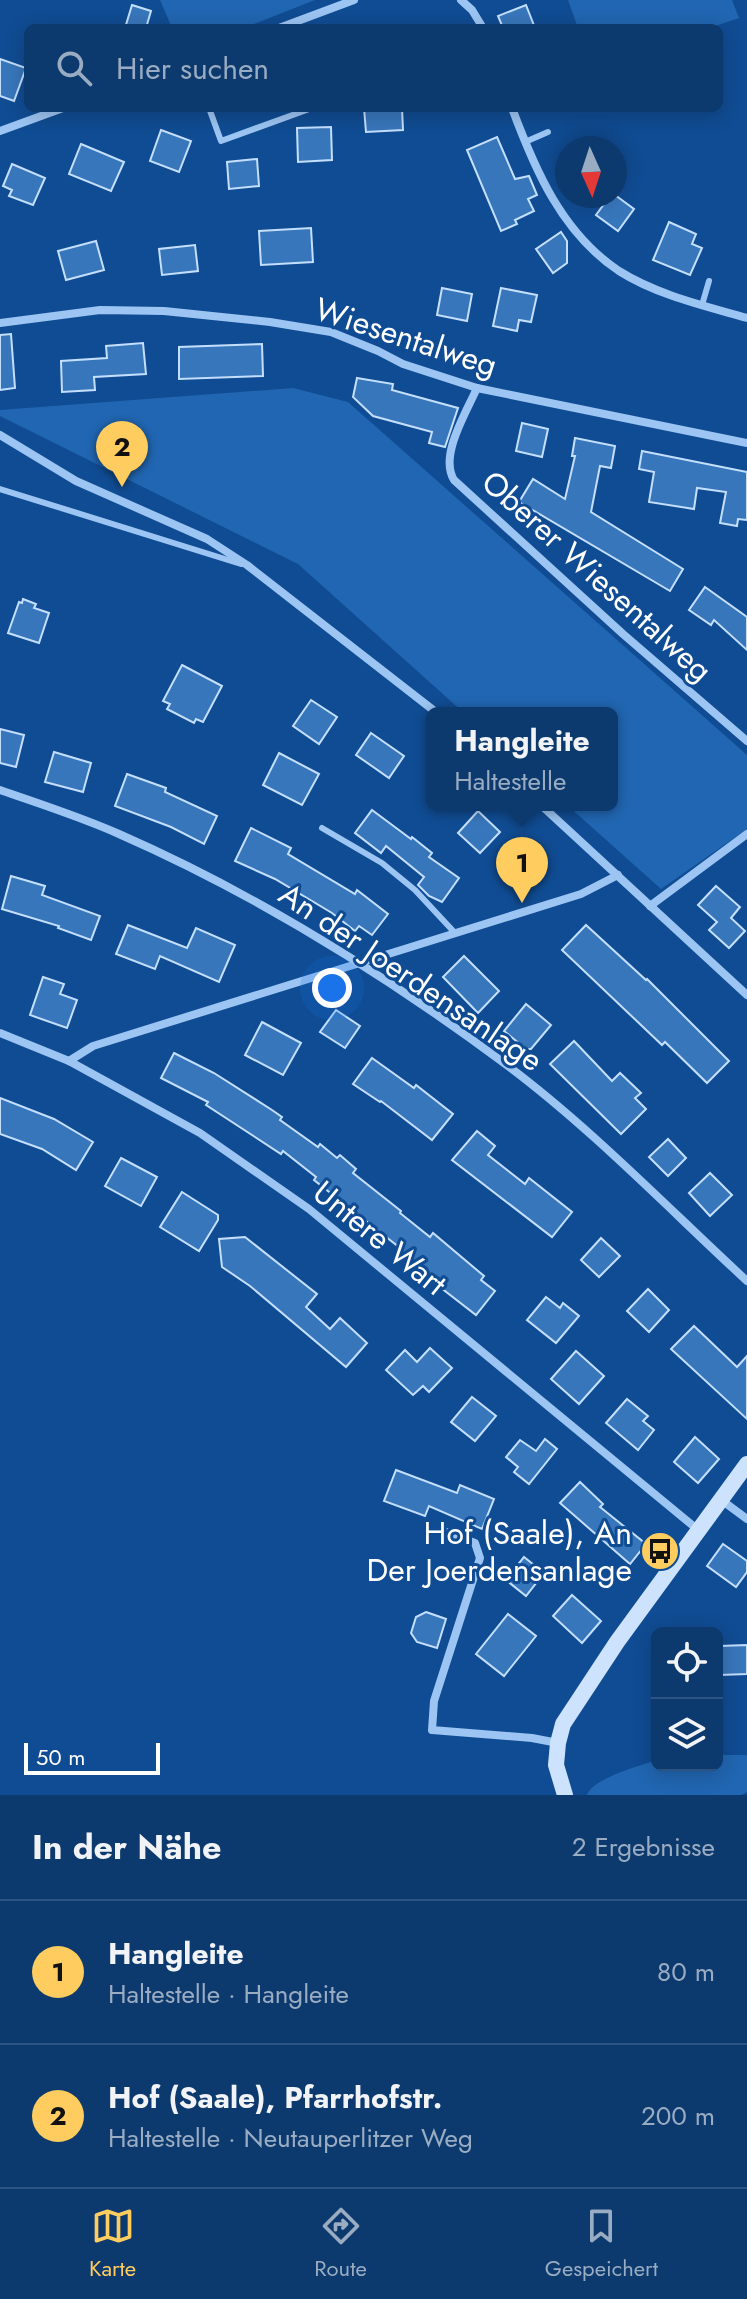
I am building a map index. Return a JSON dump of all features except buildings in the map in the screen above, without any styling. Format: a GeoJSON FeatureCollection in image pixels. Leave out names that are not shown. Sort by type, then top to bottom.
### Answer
{"type":"FeatureCollection","features":[{"type":"Feature","properties":{"kind":"street"},"geometry":{"type":"LineString","coordinates":[[290,24],[354,0]]}},
{"type":"Feature","properties":{"kind":"street"},"geometry":{"type":"LineString","coordinates":[[461,0],[481,24]]}},
{"type":"Feature","properties":{"kind":"street"},"geometry":{"type":"LineString","coordinates":[[0,131],[52,112]]}},
{"type":"Feature","properties":{"kind":"street"},"geometry":{"type":"LineString","coordinates":[[514,112],[542,183],[588,245],[650,287],[747,318]]}},
{"type":"Feature","properties":{"kind":"street","name":"Wiesentalweg"},"geometry":{"type":"LineString","coordinates":[[0,323],[100,310],[164,311],[270,322],[331,332],[403,364],[477,388],[747,443]]}},
{"type":"Feature","properties":{"kind":"street","name":"Oberer Wiesentalweg"},"geometry":{"type":"LineString","coordinates":[[477,388],[449,455],[449,472],[454,480],[623,634],[747,741]]}},
{"type":"Feature","properties":{"kind":"street"},"geometry":{"type":"LineString","coordinates":[[0,435],[76,481],[207,539],[247,565],[429,707]]}},
{"type":"Feature","properties":{"kind":"street","name":"An der Joerdensanlage"},"geometry":{"type":"LineString","coordinates":[[0,790],[118,833],[249,897],[361,964],[505,1064],[595,1140],[747,1281]]}},
{"type":"Feature","properties":{"kind":"street"},"geometry":{"type":"LineString","coordinates":[[548,811],[747,995]]}},
{"type":"Feature","properties":{"kind":"street"},"geometry":{"type":"LineString","coordinates":[[650,906],[747,834]]}},
{"type":"Feature","properties":{"kind":"street"},"geometry":{"type":"LineString","coordinates":[[69,1061],[93,1046],[581,894],[618,875]]}},
{"type":"Feature","properties":{"kind":"street","name":"Untere Wart"},"geometry":{"type":"LineString","coordinates":[[0,1033],[69,1061],[200,1133],[309,1209],[697,1529]]}},
{"type":"Feature","properties":{"kind":"street"},"geometry":{"type":"LineString","coordinates":[[565,1795],[556,1765],[563,1724],[697,1529],[747,1464]]}},
{"type":"Feature","properties":{"kind":"street"},"geometry":{"type":"LineString","coordinates":[[720,1499],[747,1519]]}},
{"type":"Feature","properties":{"kind":"street"},"geometry":{"type":"LineString","coordinates":[[444,1531],[475,1543],[480,1558],[434,1701],[432,1730],[558,1743]]}},
{"type":"Feature","properties":{"kind":"lane"},"geometry":{"type":"LineString","coordinates":[[210,112],[221,141],[301,112]]}},
{"type":"Feature","properties":{"kind":"lane"},"geometry":{"type":"LineString","coordinates":[[525,142],[548,132]]}},
{"type":"Feature","properties":{"kind":"lane"},"geometry":{"type":"LineString","coordinates":[[702,305],[709,281]]}},
{"type":"Feature","properties":{"kind":"lane"},"geometry":{"type":"LineString","coordinates":[[0,489],[247,565]]}},
{"type":"Feature","properties":{"kind":"lane"},"geometry":{"type":"LineString","coordinates":[[322,828],[382,863],[415,890],[455,933]]}},
{"type":"Feature","properties":{"kind":"shaded area"},"geometry":{"type":"Polygon","coordinates":[[[160,0],[315,0],[254,24],[170,24],[160,0]]]}},
{"type":"Feature","properties":{"kind":"shaded area"},"geometry":{"type":"Polygon","coordinates":[[[568,0],[732,0],[739,18],[721,24],[577,24],[568,0]]]}},
{"type":"Feature","properties":{"kind":"shaded area"},"geometry":{"type":"Polygon","coordinates":[[[293,388],[348,402],[747,755],[747,829],[661,889],[574,811],[618,811],[618,707],[457,707],[298,564],[0,416],[0,410],[293,388]]]}},
{"type":"Feature","properties":{"kind":"shaded area"},"geometry":{"type":"Polygon","coordinates":[[[723,1755],[747,1755],[747,1792],[741,1795],[587,1795],[598,1783],[651,1762],[651,1771],[723,1771],[723,1755]]]}},
{"type":"Feature","properties":{"kind":"place","name":"Hof (Saale), Pfarrhofstr."},"geometry":{"type":"Point","coordinates":[122,487]}},
{"type":"Feature","properties":{"kind":"place","name":"Hangleite"},"geometry":{"type":"Point","coordinates":[522,903]}},
{"type":"Feature","properties":{"kind":"place","name":"Hof (Saale), An Der Joerdensanlage"},"geometry":{"type":"Point","coordinates":[660,1551]}}]}
